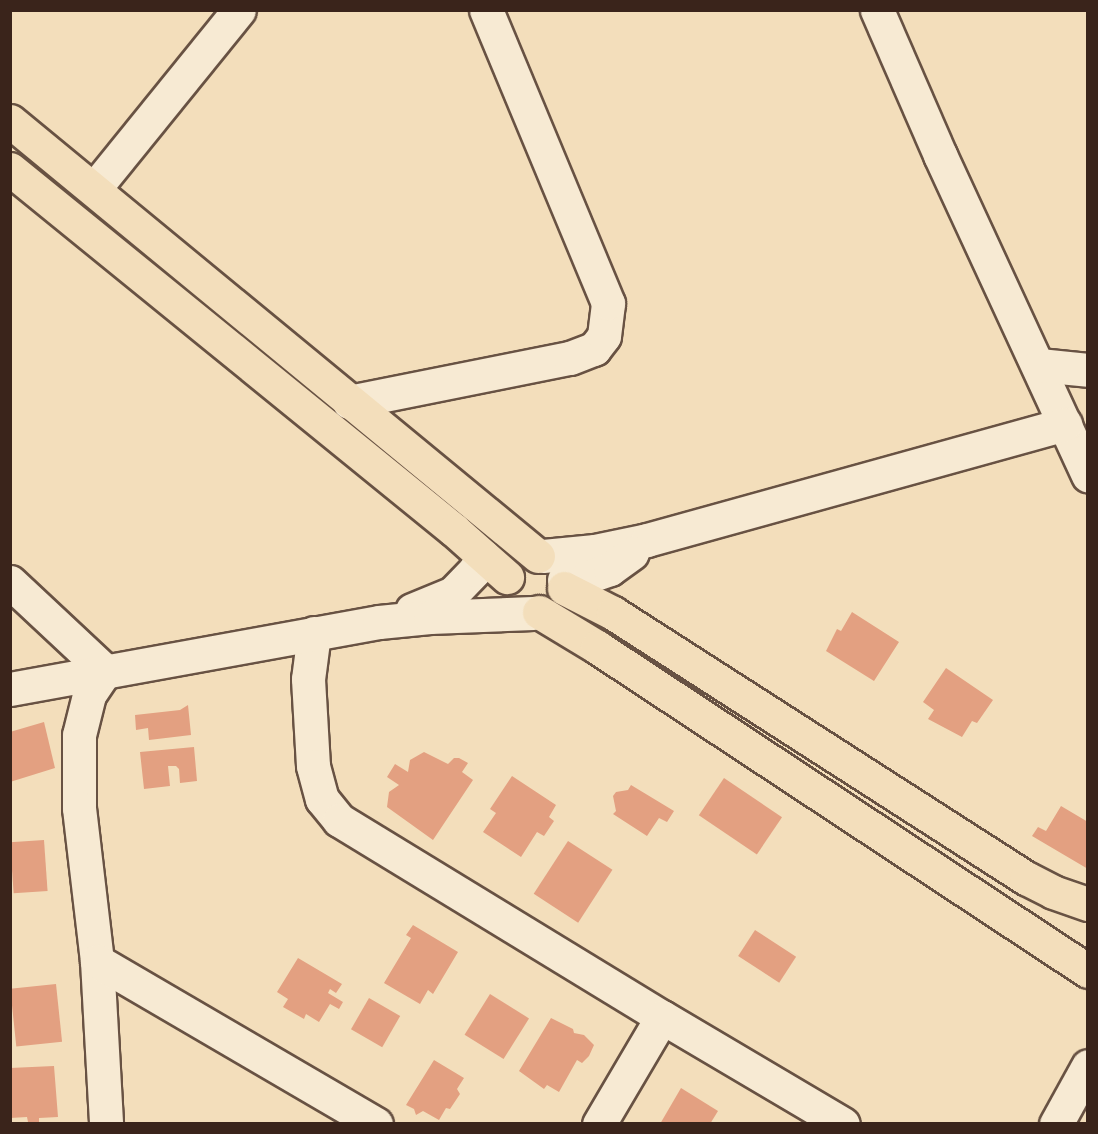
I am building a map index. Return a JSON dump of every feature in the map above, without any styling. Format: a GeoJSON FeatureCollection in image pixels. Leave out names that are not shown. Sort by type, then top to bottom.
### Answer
{"type":"FeatureCollection","features":[{"type":"Feature","properties":{"kind":"main road"},"geometry":{"type":"LineString","coordinates":[[10,121],[552,570],[613,614],[1026,878],[1053,892],[1088,904]]}},
{"type":"Feature","properties":{"kind":"main road"},"geometry":{"type":"LineString","coordinates":[[10,169],[507,577]]}},
{"type":"Feature","properties":{"kind":"main road"},"geometry":{"type":"LineString","coordinates":[[552,570],[522,558],[510,570],[507,577],[509,597],[523,610],[536,613],[597,647],[1088,971]]}},
{"type":"Feature","properties":{"kind":"main road"},"geometry":{"type":"LineString","coordinates":[[536,613],[553,607],[552,570]]}},
{"type":"Feature","properties":{"kind":"street"},"geometry":{"type":"LineString","coordinates":[[94,189],[239,10]]}},
{"type":"Feature","properties":{"kind":"street"},"geometry":{"type":"LineString","coordinates":[[349,402],[570,358],[594,349],[604,336],[608,319],[608,303],[486,10]]}},
{"type":"Feature","properties":{"kind":"street"},"geometry":{"type":"LineString","coordinates":[[877,10],[940,155],[1088,475]]}},
{"type":"Feature","properties":{"kind":"street"},"geometry":{"type":"LineString","coordinates":[[1039,365],[1088,370]]}},
{"type":"Feature","properties":{"kind":"street"},"geometry":{"type":"LineString","coordinates":[[552,570],[587,577],[610,568],[630,556],[647,540],[1065,424]]}},
{"type":"Feature","properties":{"kind":"street"},"geometry":{"type":"LineString","coordinates":[[379,622],[453,593],[476,570],[483,556]]}},
{"type":"Feature","properties":{"kind":"street"},"geometry":{"type":"LineString","coordinates":[[10,582],[105,671]]}},
{"type":"Feature","properties":{"kind":"street"},"geometry":{"type":"LineString","coordinates":[[10,689],[379,622],[430,617],[536,613]]}},
{"type":"Feature","properties":{"kind":"street"},"geometry":{"type":"LineString","coordinates":[[314,633],[308,679],[313,766],[322,799],[339,820],[662,1017],[843,1124]]}},
{"type":"Feature","properties":{"kind":"street"},"geometry":{"type":"LineString","coordinates":[[105,671],[89,695],[80,735],[79,808],[97,961],[106,1124]]}},
{"type":"Feature","properties":{"kind":"street"},"geometry":{"type":"LineString","coordinates":[[97,961],[375,1124]]}},
{"type":"Feature","properties":{"kind":"street"},"geometry":{"type":"LineString","coordinates":[[599,1124],[662,1017]]}},
{"type":"Feature","properties":{"kind":"street"},"geometry":{"type":"LineString","coordinates":[[1056,1124],[1088,1066]]}},
{"type":"Feature","properties":{"kind":"building"},"geometry":{"type":"Polygon","coordinates":[[[852,612],[899,642],[874,681],[826,651],[837,629],[841,631],[852,612]]]}},
{"type":"Feature","properties":{"kind":"building"},"geometry":{"type":"Polygon","coordinates":[[[946,668],[993,700],[977,723],[972,721],[962,737],[928,719],[934,710],[923,702],[946,668]]]}},
{"type":"Feature","properties":{"kind":"building"},"geometry":{"type":"Polygon","coordinates":[[[188,705],[191,735],[149,740],[148,728],[136,730],[135,715],[180,710],[188,705]]]}},
{"type":"Feature","properties":{"kind":"building"},"geometry":{"type":"Polygon","coordinates":[[[44,722],[55,768],[10,782],[10,732],[44,722]]]}},
{"type":"Feature","properties":{"kind":"building"},"geometry":{"type":"Polygon","coordinates":[[[194,747],[197,781],[180,783],[179,769],[176,766],[168,766],[170,786],[144,789],[140,752],[194,747]]]}},
{"type":"Feature","properties":{"kind":"building"},"geometry":{"type":"Polygon","coordinates":[[[424,752],[448,764],[454,758],[468,763],[462,772],[473,780],[433,840],[387,807],[389,792],[399,785],[387,777],[395,764],[408,772],[410,760],[424,752]]]}},
{"type":"Feature","properties":{"kind":"building"},"geometry":{"type":"Polygon","coordinates":[[[512,776],[556,805],[549,817],[554,821],[544,836],[537,832],[521,857],[483,832],[496,813],[490,809],[512,776]]]}},
{"type":"Feature","properties":{"kind":"building"},"geometry":{"type":"Polygon","coordinates":[[[724,778],[782,817],[757,854],[699,815],[724,778]]]}},
{"type":"Feature","properties":{"kind":"building"},"geometry":{"type":"Polygon","coordinates":[[[631,785],[674,811],[667,822],[659,818],[647,836],[613,814],[616,811],[613,796],[616,792],[628,790],[631,785]]]}},
{"type":"Feature","properties":{"kind":"building"},"geometry":{"type":"Polygon","coordinates":[[[1061,806],[1088,822],[1088,869],[1032,836],[1038,827],[1046,831],[1061,806]]]}},
{"type":"Feature","properties":{"kind":"building"},"geometry":{"type":"Polygon","coordinates":[[[44,840],[48,891],[14,893],[10,842],[44,840]]]}},
{"type":"Feature","properties":{"kind":"building"},"geometry":{"type":"Polygon","coordinates":[[[568,841],[612,870],[578,923],[534,894],[568,841]]]}},
{"type":"Feature","properties":{"kind":"building"},"geometry":{"type":"Polygon","coordinates":[[[413,925],[458,952],[433,994],[428,990],[420,1004],[384,983],[411,938],[406,935],[413,925]]]}},
{"type":"Feature","properties":{"kind":"building"},"geometry":{"type":"Polygon","coordinates":[[[755,930],[796,957],[779,983],[738,956],[755,930]]]}},
{"type":"Feature","properties":{"kind":"building"},"geometry":{"type":"Polygon","coordinates":[[[298,958],[342,984],[336,993],[330,989],[328,993],[343,1002],[339,1009],[330,1004],[319,1022],[306,1014],[304,1019],[283,1007],[288,999],[277,992],[298,958]]]}},
{"type":"Feature","properties":{"kind":"building"},"geometry":{"type":"Polygon","coordinates":[[[56,984],[62,1042],[16,1046],[10,989],[56,984]]]}},
{"type":"Feature","properties":{"kind":"building"},"geometry":{"type":"Polygon","coordinates":[[[490,994],[529,1018],[504,1059],[465,1035],[490,994]]]}},
{"type":"Feature","properties":{"kind":"building"},"geometry":{"type":"Polygon","coordinates":[[[369,998],[400,1016],[382,1047],[351,1029],[369,998]]]}},
{"type":"Feature","properties":{"kind":"building"},"geometry":{"type":"Polygon","coordinates":[[[551,1018],[573,1029],[574,1033],[584,1035],[594,1045],[589,1056],[582,1063],[577,1060],[559,1092],[547,1085],[544,1089],[519,1071],[551,1018]]]}},
{"type":"Feature","properties":{"kind":"building"},"geometry":{"type":"Polygon","coordinates":[[[434,1060],[464,1078],[457,1089],[460,1094],[450,1109],[446,1108],[439,1120],[423,1111],[416,1115],[414,1109],[406,1105],[434,1060]]]}},
{"type":"Feature","properties":{"kind":"building"},"geometry":{"type":"Polygon","coordinates":[[[54,1066],[58,1117],[39,1118],[39,1122],[28,1122],[27,1117],[10,1118],[10,1068],[54,1066]]]}},
{"type":"Feature","properties":{"kind":"building"},"geometry":{"type":"Polygon","coordinates":[[[681,1088],[718,1111],[710,1124],[660,1124],[681,1088]]]}}]}
